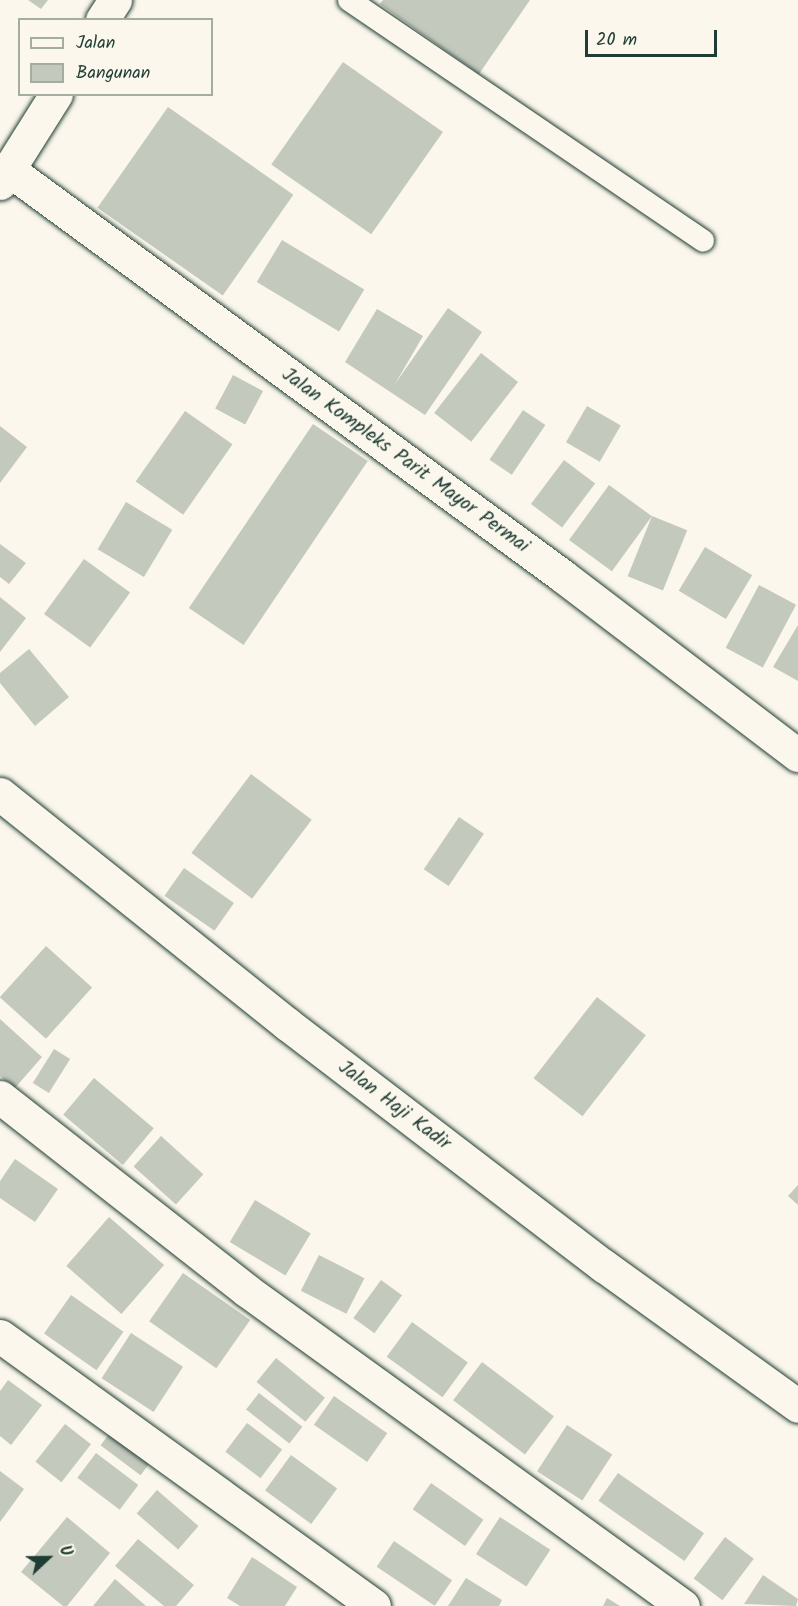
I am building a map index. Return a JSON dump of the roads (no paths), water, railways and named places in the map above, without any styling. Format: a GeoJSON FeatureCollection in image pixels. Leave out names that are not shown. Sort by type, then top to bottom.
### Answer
{"type":"FeatureCollection","features":[{"type":"Feature","properties":{"kind":"street"},"geometry":{"type":"LineString","coordinates":[[103,18],[115,0]]}},
{"type":"Feature","properties":{"kind":"street"},"geometry":{"type":"LineString","coordinates":[[5,177],[55,96]]}},
{"type":"Feature","properties":{"kind":"street","name":"Jalan Kompleks Parit Mayor Permai"},"geometry":{"type":"LineString","coordinates":[[5,177],[564,576],[798,755]]}},
{"type":"Feature","properties":{"kind":"street","name":"Jalan Haji Kadir"},"geometry":{"type":"LineString","coordinates":[[0,794],[296,1031],[604,1266],[798,1406]]}},
{"type":"Feature","properties":{"kind":"street"},"geometry":{"type":"LineString","coordinates":[[0,1097],[256,1297],[683,1606]]}},
{"type":"Feature","properties":{"kind":"street"},"geometry":{"type":"LineString","coordinates":[[0,1336],[374,1606]]}},
{"type":"Feature","properties":{"kind":"lane"},"geometry":{"type":"LineString","coordinates":[[349,0],[703,241]]}}]}
